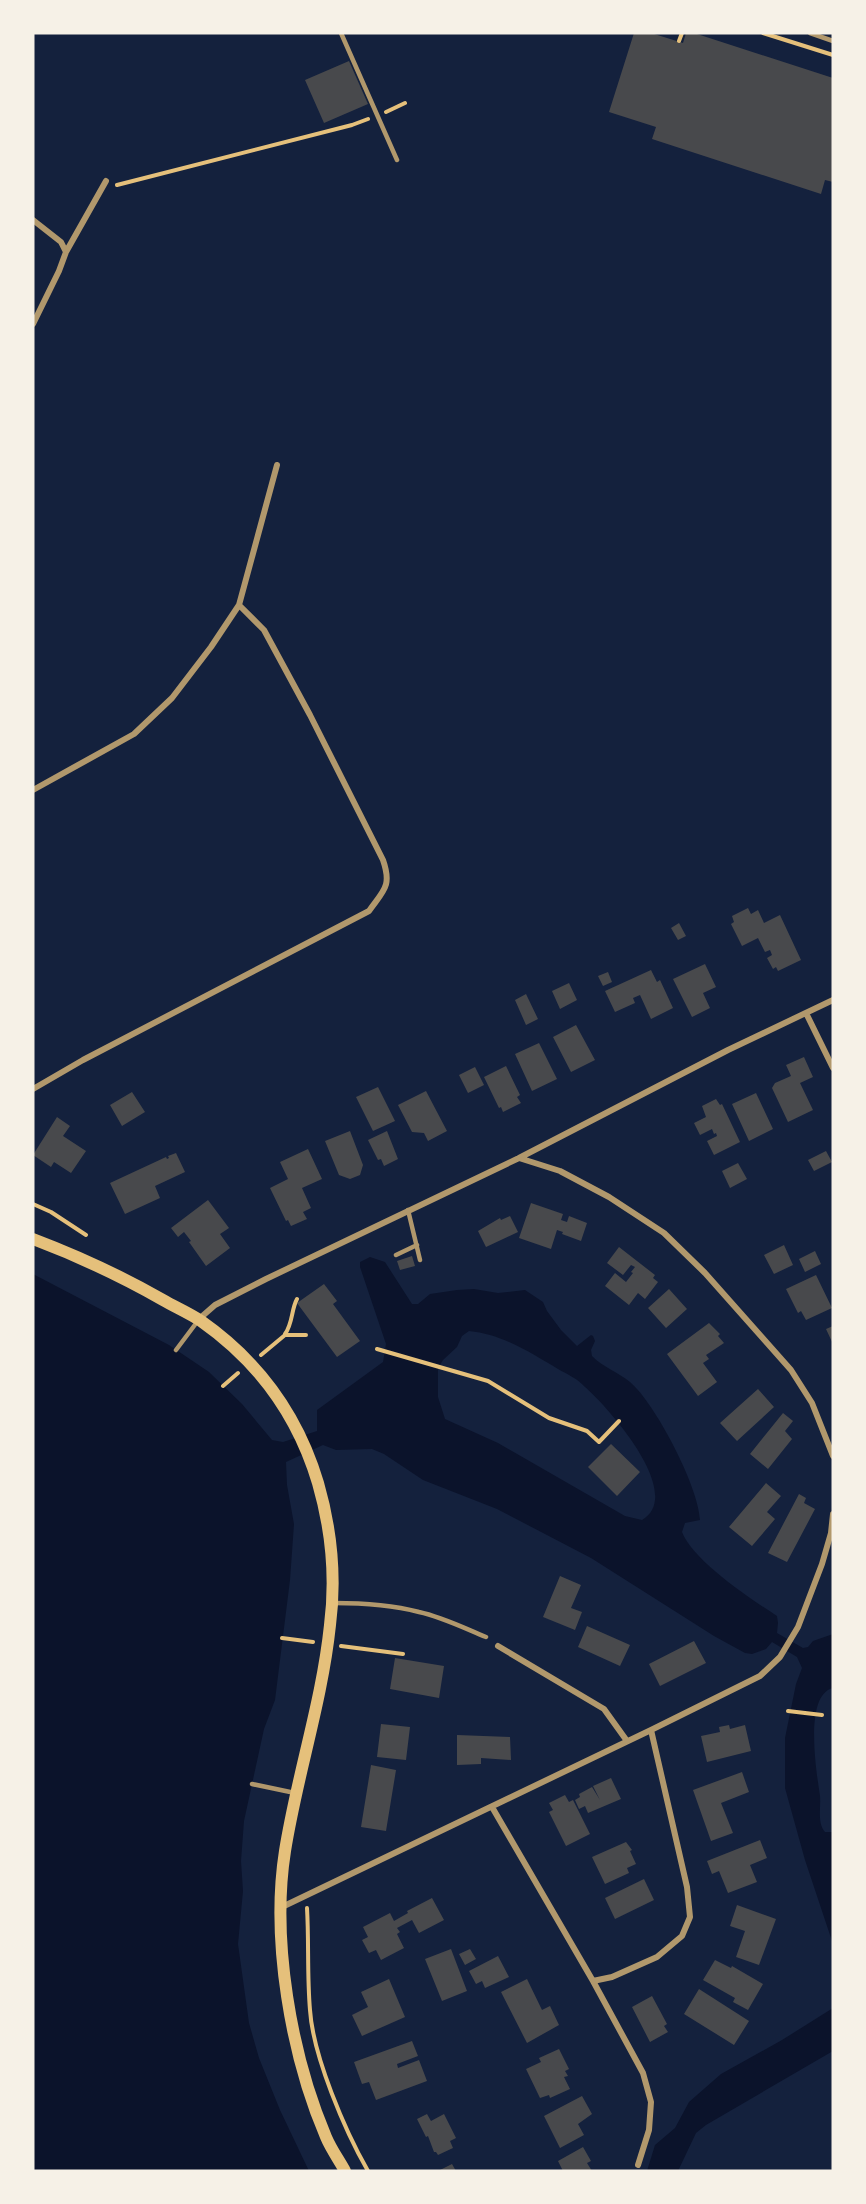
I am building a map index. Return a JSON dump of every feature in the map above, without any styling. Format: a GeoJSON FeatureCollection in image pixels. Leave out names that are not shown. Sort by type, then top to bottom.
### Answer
{"type":"FeatureCollection","features":[{"type":"Feature","properties":{"kind":"main road"},"geometry":{"type":"LineString","coordinates":[[33,1239],[126,1278],[199,1319],[251,1363],[276,1394],[296,1427],[310,1459],[325,1509],[331,1556],[332,1602],[330,1632],[318,1706],[285,1852],[280,1920],[287,1999],[305,2076],[327,2138],[345,2171]]}},
{"type":"Feature","properties":{"kind":"street"},"geometry":{"type":"LineString","coordinates":[[33,324],[66,252],[106,181]]}},
{"type":"Feature","properties":{"kind":"street"},"geometry":{"type":"LineString","coordinates":[[33,220],[61,242],[66,252]]}},
{"type":"Feature","properties":{"kind":"street"},"geometry":{"type":"LineString","coordinates":[[33,790],[134,734],[172,698],[211,647],[239,605],[277,465]]}},
{"type":"Feature","properties":{"kind":"street"},"geometry":{"type":"LineString","coordinates":[[33,1089],[83,1060],[369,911],[385,889],[388,876],[383,860],[310,715],[264,630],[239,605]]}},
{"type":"Feature","properties":{"kind":"street"},"geometry":{"type":"LineString","coordinates":[[199,1319],[215,1305],[235,1294],[519,1158],[728,1050],[833,1000]]}},
{"type":"Feature","properties":{"kind":"street"},"geometry":{"type":"LineString","coordinates":[[806,1013],[833,1068]]}},
{"type":"Feature","properties":{"kind":"street"},"geometry":{"type":"LineString","coordinates":[[519,1158],[560,1171],[609,1197],[664,1233],[729,1299],[791,1370],[812,1403],[833,1456]]}},
{"type":"Feature","properties":{"kind":"street"},"geometry":{"type":"LineString","coordinates":[[281,1907],[627,1742],[759,1676],[780,1657],[798,1627],[822,1564],[831,1533],[833,1514]]}},
{"type":"Feature","properties":{"kind":"street"},"geometry":{"type":"LineString","coordinates":[[498,1646],[604,1709],[627,1742]]}},
{"type":"Feature","properties":{"kind":"street"},"geometry":{"type":"LineString","coordinates":[[593,1981],[612,1977],[657,1957],[682,1936],[690,1917],[687,1887],[651,1730]]}},
{"type":"Feature","properties":{"kind":"street"},"geometry":{"type":"LineString","coordinates":[[492,1807],[593,1981],[643,2073],[651,2102],[649,2130],[638,2165]]}},
{"type":"Feature","properties":{"kind":"lane"},"geometry":{"type":"LineString","coordinates":[[341,33],[397,160]]}},
{"type":"Feature","properties":{"kind":"lane"},"geometry":{"type":"LineString","coordinates":[[810,33],[833,41]]}},
{"type":"Feature","properties":{"kind":"lane"},"geometry":{"type":"LineString","coordinates":[[408,1210],[420,1260]]}},
{"type":"Feature","properties":{"kind":"lane"},"geometry":{"type":"LineString","coordinates":[[396,1255],[417,1245]]}},
{"type":"Feature","properties":{"kind":"lane"},"geometry":{"type":"LineString","coordinates":[[176,1350],[199,1319]]}},
{"type":"Feature","properties":{"kind":"lane"},"geometry":{"type":"LineString","coordinates":[[332,1602],[419,1611],[440,1617],[486,1637]]}},
{"type":"Feature","properties":{"kind":"lane"},"geometry":{"type":"LineString","coordinates":[[252,1784],[297,1794]]}},
{"type":"Feature","properties":{"kind":"path"},"geometry":{"type":"LineString","coordinates":[[679,41],[682,33]]}},
{"type":"Feature","properties":{"kind":"path"},"geometry":{"type":"LineString","coordinates":[[763,33],[833,55]]}},
{"type":"Feature","properties":{"kind":"path"},"geometry":{"type":"LineString","coordinates":[[106,181],[113,186],[352,126],[405,104]]}},
{"type":"Feature","properties":{"kind":"path"},"geometry":{"type":"LineString","coordinates":[[33,1204],[51,1212],[86,1235]]}},
{"type":"Feature","properties":{"kind":"path"},"geometry":{"type":"LineString","coordinates":[[285,1335],[291,1326],[294,1304],[297,1299]]}},
{"type":"Feature","properties":{"kind":"path"},"geometry":{"type":"LineString","coordinates":[[377,1350],[488,1381],[549,1418],[586,1431],[599,1442],[619,1421]]}},
{"type":"Feature","properties":{"kind":"path"},"geometry":{"type":"LineString","coordinates":[[788,1711],[822,1715]]}},
{"type":"Feature","properties":{"kind":"path"},"geometry":{"type":"LineString","coordinates":[[306,1895],[310,2011],[313,2032],[321,2062],[341,2116],[368,2171]]}},
{"type":"Feature","properties":{"kind":"water"},"geometry":{"type":"Polygon","coordinates":[[[370,1257],[385,1262],[412,1304],[418,1304],[430,1294],[457,1290],[474,1289],[498,1293],[525,1290],[543,1302],[561,1330],[577,1346],[591,1335],[593,1336],[595,1341],[591,1350],[592,1356],[630,1382],[640,1393],[663,1426],[684,1467],[698,1505],[700,1520],[685,1523],[682,1532],[688,1543],[710,1567],[777,1616],[777,1633],[803,1648],[808,1647],[813,1641],[833,1634],[833,1688],[824,1694],[818,1705],[814,1737],[821,1824],[825,1832],[833,1832],[833,1944],[805,1860],[785,1788],[785,1738],[796,1684],[802,1668],[797,1657],[772,1642],[766,1649],[752,1654],[745,1653],[714,1636],[591,1558],[497,1509],[423,1480],[384,1454],[372,1449],[336,1450],[323,1445],[286,1462],[287,1485],[294,1524],[290,1580],[275,1700],[264,1729],[244,1821],[241,1861],[243,1891],[238,1944],[249,2023],[259,2058],[280,2110],[309,2171],[33,2171],[33,1274],[169,1345],[209,1372],[242,1404],[272,1440],[283,1442],[317,1431],[317,1410],[383,1362],[386,1344],[360,1262],[370,1257]],[[469,1331],[462,1336],[457,1347],[438,1368],[438,1397],[445,1419],[498,1443],[625,1516],[642,1520],[653,1508],[655,1491],[639,1451],[610,1413],[596,1397],[572,1377],[516,1345],[469,1331]]]}},
{"type":"Feature","properties":{"kind":"water"},"geometry":{"type":"Polygon","coordinates":[[[833,2008],[833,2051],[706,2125],[696,2133],[678,2171],[647,2171],[655,2145],[675,2128],[689,2102],[721,2074],[833,2008]]]}},
{"type":"Feature","properties":{"kind":"building"},"geometry":{"type":"Polygon","coordinates":[[[634,33],[651,33],[683,43],[686,33],[694,33],[833,78],[833,182],[825,180],[821,194],[652,139],[656,127],[609,112],[634,33]]]}},
{"type":"Feature","properties":{"kind":"building"},"geometry":{"type":"Polygon","coordinates":[[[349,61],[368,104],[324,123],[305,80],[349,61]]]}},
{"type":"Feature","properties":{"kind":"building"},"geometry":{"type":"Polygon","coordinates":[[[748,908],[751,914],[758,910],[764,923],[780,915],[801,960],[778,971],[776,967],[773,969],[767,958],[772,955],[770,950],[765,952],[758,938],[742,946],[731,924],[734,922],[732,916],[748,908]]]}},
{"type":"Feature","properties":{"kind":"building"},"geometry":{"type":"Polygon","coordinates":[[[679,923],[686,936],[678,940],[671,928],[679,923]]]}},
{"type":"Feature","properties":{"kind":"building"},"geometry":{"type":"Polygon","coordinates":[[[705,964],[716,987],[703,993],[710,1008],[692,1017],[673,979],[705,964]]]}},
{"type":"Feature","properties":{"kind":"building"},"geometry":{"type":"Polygon","coordinates":[[[651,970],[657,982],[660,980],[673,1008],[651,1019],[640,995],[633,998],[635,1003],[615,1012],[605,991],[651,970]]]}},
{"type":"Feature","properties":{"kind":"building"},"geometry":{"type":"Polygon","coordinates":[[[608,972],[612,982],[603,986],[598,976],[608,972]]]}},
{"type":"Feature","properties":{"kind":"building"},"geometry":{"type":"Polygon","coordinates":[[[569,983],[577,1000],[560,1009],[552,991],[569,983]]]}},
{"type":"Feature","properties":{"kind":"building"},"geometry":{"type":"Polygon","coordinates":[[[526,994],[538,1019],[526,1025],[515,1000],[526,994]]]}},
{"type":"Feature","properties":{"kind":"building"},"geometry":{"type":"Polygon","coordinates":[[[576,1025],[595,1060],[571,1072],[553,1037],[576,1025]]]}},
{"type":"Feature","properties":{"kind":"building"},"geometry":{"type":"Polygon","coordinates":[[[539,1043],[557,1079],[532,1091],[515,1054],[539,1043]]]}},
{"type":"Feature","properties":{"kind":"building"},"geometry":{"type":"Polygon","coordinates":[[[804,1057],[813,1077],[800,1083],[813,1110],[788,1122],[772,1088],[775,1083],[791,1076],[786,1065],[804,1057]]]}},
{"type":"Feature","properties":{"kind":"building"},"geometry":{"type":"Polygon","coordinates":[[[506,1066],[520,1095],[517,1097],[521,1103],[503,1112],[484,1077],[506,1066]]]}},
{"type":"Feature","properties":{"kind":"building"},"geometry":{"type":"Polygon","coordinates":[[[475,1067],[484,1085],[468,1093],[459,1075],[475,1067]]]}},
{"type":"Feature","properties":{"kind":"building"},"geometry":{"type":"Polygon","coordinates":[[[378,1087],[395,1121],[373,1131],[356,1097],[378,1087]]]}},
{"type":"Feature","properties":{"kind":"building"},"geometry":{"type":"Polygon","coordinates":[[[426,1091],[447,1131],[428,1141],[424,1133],[412,1132],[398,1105],[426,1091]]]}},
{"type":"Feature","properties":{"kind":"building"},"geometry":{"type":"Polygon","coordinates":[[[132,1092],[145,1112],[122,1126],[110,1105],[132,1092]]]}},
{"type":"Feature","properties":{"kind":"building"},"geometry":{"type":"Polygon","coordinates":[[[756,1093],[773,1129],[749,1141],[732,1104],[756,1093]]]}},
{"type":"Feature","properties":{"kind":"building"},"geometry":{"type":"Polygon","coordinates":[[[716,1099],[720,1105],[722,1104],[740,1142],[714,1155],[707,1141],[717,1136],[716,1133],[714,1134],[712,1129],[700,1135],[694,1123],[706,1117],[702,1106],[716,1099]]]}},
{"type":"Feature","properties":{"kind":"building"},"geometry":{"type":"Polygon","coordinates":[[[57,1117],[70,1126],[63,1136],[86,1151],[71,1173],[54,1162],[51,1167],[33,1155],[57,1117]]]}},
{"type":"Feature","properties":{"kind":"building"},"geometry":{"type":"Polygon","coordinates":[[[350,1131],[363,1165],[360,1175],[350,1179],[339,1175],[325,1141],[350,1131]]]}},
{"type":"Feature","properties":{"kind":"building"},"geometry":{"type":"Polygon","coordinates":[[[387,1131],[398,1159],[384,1166],[381,1159],[378,1160],[368,1140],[387,1131]]]}},
{"type":"Feature","properties":{"kind":"building"},"geometry":{"type":"Polygon","coordinates":[[[308,1149],[322,1179],[302,1188],[311,1208],[303,1212],[307,1219],[291,1226],[288,1220],[286,1221],[270,1188],[288,1179],[280,1162],[308,1149]]]}},
{"type":"Feature","properties":{"kind":"building"},"geometry":{"type":"Polygon","coordinates":[[[826,1151],[832,1162],[814,1171],[808,1160],[826,1151]]]}},
{"type":"Feature","properties":{"kind":"building"},"geometry":{"type":"Polygon","coordinates":[[[176,1153],[185,1172],[155,1186],[160,1198],[125,1214],[110,1183],[176,1153]]]}},
{"type":"Feature","properties":{"kind":"building"},"geometry":{"type":"Polygon","coordinates":[[[738,1163],[747,1179],[730,1188],[722,1171],[738,1163]]]}},
{"type":"Feature","properties":{"kind":"building"},"geometry":{"type":"Polygon","coordinates":[[[208,1200],[229,1228],[220,1234],[230,1248],[206,1266],[184,1232],[178,1237],[171,1228],[208,1200]]]}},
{"type":"Feature","properties":{"kind":"building"},"geometry":{"type":"Polygon","coordinates":[[[531,1203],[563,1214],[561,1220],[567,1222],[569,1216],[587,1223],[581,1241],[557,1230],[551,1249],[519,1238],[531,1203]]]}},
{"type":"Feature","properties":{"kind":"building"},"geometry":{"type":"Polygon","coordinates":[[[510,1216],[518,1232],[486,1247],[478,1231],[500,1218],[501,1220],[510,1216]]]}},
{"type":"Feature","properties":{"kind":"building"},"geometry":{"type":"Polygon","coordinates":[[[784,1245],[793,1265],[774,1274],[764,1255],[784,1245]]]}},
{"type":"Feature","properties":{"kind":"building"},"geometry":{"type":"Polygon","coordinates":[[[619,1247],[655,1275],[653,1278],[658,1282],[645,1299],[638,1293],[629,1305],[605,1286],[615,1273],[626,1282],[633,1273],[631,1272],[635,1267],[631,1265],[623,1275],[607,1263],[619,1247]]]}},
{"type":"Feature","properties":{"kind":"building"},"geometry":{"type":"Polygon","coordinates":[[[815,1251],[821,1264],[805,1272],[799,1259],[815,1251]]]}},
{"type":"Feature","properties":{"kind":"building"},"geometry":{"type":"Polygon","coordinates":[[[412,1256],[415,1266],[400,1270],[397,1261],[412,1256]]]}},
{"type":"Feature","properties":{"kind":"building"},"geometry":{"type":"Polygon","coordinates":[[[816,1275],[832,1308],[806,1320],[801,1311],[798,1313],[786,1289],[816,1275]]]}},
{"type":"Feature","properties":{"kind":"building"},"geometry":{"type":"Polygon","coordinates":[[[324,1284],[337,1301],[333,1304],[360,1341],[337,1357],[297,1303],[324,1284]]]}},
{"type":"Feature","properties":{"kind":"building"},"geometry":{"type":"Polygon","coordinates":[[[669,1289],[687,1309],[666,1328],[648,1308],[669,1289]]]}},
{"type":"Feature","properties":{"kind":"building"},"geometry":{"type":"Polygon","coordinates":[[[709,1323],[720,1334],[718,1336],[724,1343],[706,1355],[709,1359],[703,1363],[717,1382],[698,1396],[667,1354],[709,1323]]]}},
{"type":"Feature","properties":{"kind":"building"},"geometry":{"type":"Polygon","coordinates":[[[833,1326],[833,1344],[826,1329],[833,1326]]]}},
{"type":"Feature","properties":{"kind":"building"},"geometry":{"type":"Polygon","coordinates":[[[758,1389],[774,1407],[737,1441],[720,1423],[758,1389]]]}},
{"type":"Feature","properties":{"kind":"building"},"geometry":{"type":"Polygon","coordinates":[[[783,1413],[793,1421],[785,1431],[792,1439],[768,1469],[750,1454],[783,1413]]]}},
{"type":"Feature","properties":{"kind":"building"},"geometry":{"type":"Polygon","coordinates":[[[611,1444],[640,1472],[617,1496],[588,1467],[611,1444]]]}},
{"type":"Feature","properties":{"kind":"building"},"geometry":{"type":"Polygon","coordinates":[[[766,1483],[781,1496],[767,1512],[775,1519],[752,1546],[729,1527],[766,1483]]]}},
{"type":"Feature","properties":{"kind":"building"},"geometry":{"type":"Polygon","coordinates":[[[799,1494],[806,1498],[804,1503],[815,1509],[787,1562],[768,1553],[799,1494]]]}},
{"type":"Feature","properties":{"kind":"building"},"geometry":{"type":"Polygon","coordinates":[[[560,1576],[581,1585],[571,1608],[582,1612],[575,1630],[543,1617],[560,1576]]]}},
{"type":"Feature","properties":{"kind":"building"},"geometry":{"type":"Polygon","coordinates":[[[587,1626],[630,1645],[620,1666],[578,1647],[587,1626]]]}},
{"type":"Feature","properties":{"kind":"building"},"geometry":{"type":"Polygon","coordinates":[[[694,1641],[706,1663],[660,1686],[649,1664],[694,1641]]]}},
{"type":"Feature","properties":{"kind":"building"},"geometry":{"type":"Polygon","coordinates":[[[395,1658],[444,1666],[439,1698],[390,1689],[395,1658]]]}},
{"type":"Feature","properties":{"kind":"building"},"geometry":{"type":"Polygon","coordinates":[[[381,1724],[410,1727],[406,1760],[377,1757],[381,1724]]]}},
{"type":"Feature","properties":{"kind":"building"},"geometry":{"type":"Polygon","coordinates":[[[729,1725],[730,1729],[745,1725],[751,1751],[707,1762],[701,1736],[720,1732],[719,1727],[729,1725]]]}},
{"type":"Feature","properties":{"kind":"building"},"geometry":{"type":"Polygon","coordinates":[[[457,1735],[510,1737],[511,1760],[481,1758],[481,1764],[457,1765],[457,1735]]]}},
{"type":"Feature","properties":{"kind":"building"},"geometry":{"type":"Polygon","coordinates":[[[371,1765],[396,1770],[386,1831],[361,1827],[371,1765]]]}},
{"type":"Feature","properties":{"kind":"building"},"geometry":{"type":"Polygon","coordinates":[[[742,1772],[749,1792],[721,1803],[733,1833],[711,1841],[693,1790],[742,1772]]]}},
{"type":"Feature","properties":{"kind":"building"},"geometry":{"type":"Polygon","coordinates":[[[611,1778],[621,1799],[588,1813],[585,1806],[579,1809],[575,1800],[580,1797],[579,1794],[592,1787],[600,1800],[593,1786],[611,1778]]]}},
{"type":"Feature","properties":{"kind":"building"},"geometry":{"type":"Polygon","coordinates":[[[565,1795],[569,1802],[573,1800],[590,1834],[566,1846],[549,1812],[553,1810],[549,1803],[565,1795]]]}},
{"type":"Feature","properties":{"kind":"building"},"geometry":{"type":"Polygon","coordinates":[[[760,1840],[767,1858],[750,1865],[757,1882],[728,1893],[719,1871],[712,1874],[707,1861],[760,1840]]]}},
{"type":"Feature","properties":{"kind":"building"},"geometry":{"type":"Polygon","coordinates":[[[626,1842],[632,1850],[630,1851],[636,1864],[627,1868],[629,1873],[605,1884],[592,1857],[626,1842]]]}},
{"type":"Feature","properties":{"kind":"building"},"geometry":{"type":"Polygon","coordinates":[[[644,1879],[654,1900],[615,1919],[605,1898],[644,1879]]]}},
{"type":"Feature","properties":{"kind":"building"},"geometry":{"type":"Polygon","coordinates":[[[432,1898],[444,1920],[419,1933],[412,1920],[397,1928],[400,1932],[397,1934],[404,1948],[381,1960],[376,1950],[369,1953],[362,1940],[368,1937],[363,1927],[390,1913],[394,1921],[408,1913],[407,1911],[432,1898]]]}},
{"type":"Feature","properties":{"kind":"building"},"geometry":{"type":"Polygon","coordinates":[[[737,1905],[776,1919],[759,1965],[736,1957],[745,1931],[730,1926],[737,1905]]]}},
{"type":"Feature","properties":{"kind":"building"},"geometry":{"type":"Polygon","coordinates":[[[451,1949],[467,1991],[442,2001],[425,1959],[451,1949]]]}},
{"type":"Feature","properties":{"kind":"building"},"geometry":{"type":"Polygon","coordinates":[[[470,1949],[476,1959],[465,1965],[459,1954],[470,1949]]]}},
{"type":"Feature","properties":{"kind":"building"},"geometry":{"type":"Polygon","coordinates":[[[498,1956],[509,1977],[485,1988],[482,1981],[476,1984],[469,1971],[498,1956]]]}},
{"type":"Feature","properties":{"kind":"building"},"geometry":{"type":"Polygon","coordinates":[[[715,1960],[731,1968],[732,1966],[763,1984],[748,2010],[733,2002],[735,1998],[703,1980],[715,1960]]]}},
{"type":"Feature","properties":{"kind":"building"},"geometry":{"type":"Polygon","coordinates":[[[389,1979],[405,2017],[362,2036],[352,2015],[368,2007],[361,1992],[389,1979]]]}},
{"type":"Feature","properties":{"kind":"building"},"geometry":{"type":"Polygon","coordinates":[[[527,1979],[542,2010],[550,2006],[559,2025],[527,2043],[501,1992],[527,1979]]]}},
{"type":"Feature","properties":{"kind":"building"},"geometry":{"type":"Polygon","coordinates":[[[699,1989],[749,2021],[734,2045],[684,2014],[699,1989]]]}},
{"type":"Feature","properties":{"kind":"building"},"geometry":{"type":"Polygon","coordinates":[[[652,1996],[667,2024],[664,2026],[668,2032],[650,2042],[632,2007],[652,1996]]]}},
{"type":"Feature","properties":{"kind":"building"},"geometry":{"type":"Polygon","coordinates":[[[412,2041],[418,2056],[397,2064],[398,2068],[419,2060],[427,2081],[376,2100],[369,2082],[362,2084],[354,2062],[412,2041]]]}},
{"type":"Feature","properties":{"kind":"building"},"geometry":{"type":"Polygon","coordinates":[[[559,2049],[569,2069],[565,2071],[568,2076],[564,2077],[570,2089],[550,2098],[549,2095],[540,2098],[526,2069],[541,2062],[539,2058],[559,2049]]]}},
{"type":"Feature","properties":{"kind":"building"},"geometry":{"type":"Polygon","coordinates":[[[582,2096],[592,2114],[578,2124],[584,2135],[560,2148],[544,2116],[582,2096]]]}},
{"type":"Feature","properties":{"kind":"building"},"geometry":{"type":"Polygon","coordinates":[[[427,2114],[431,2121],[444,2114],[456,2138],[450,2141],[453,2148],[438,2155],[434,2152],[428,2136],[426,2137],[417,2119],[427,2114]]]}},
{"type":"Feature","properties":{"kind":"building"},"geometry":{"type":"Polygon","coordinates":[[[583,2147],[591,2161],[587,2163],[592,2171],[563,2171],[558,2161],[583,2147]]]}},
{"type":"Feature","properties":{"kind":"building"},"geometry":{"type":"Polygon","coordinates":[[[452,2164],[456,2171],[438,2171],[452,2164]]]}}]}
